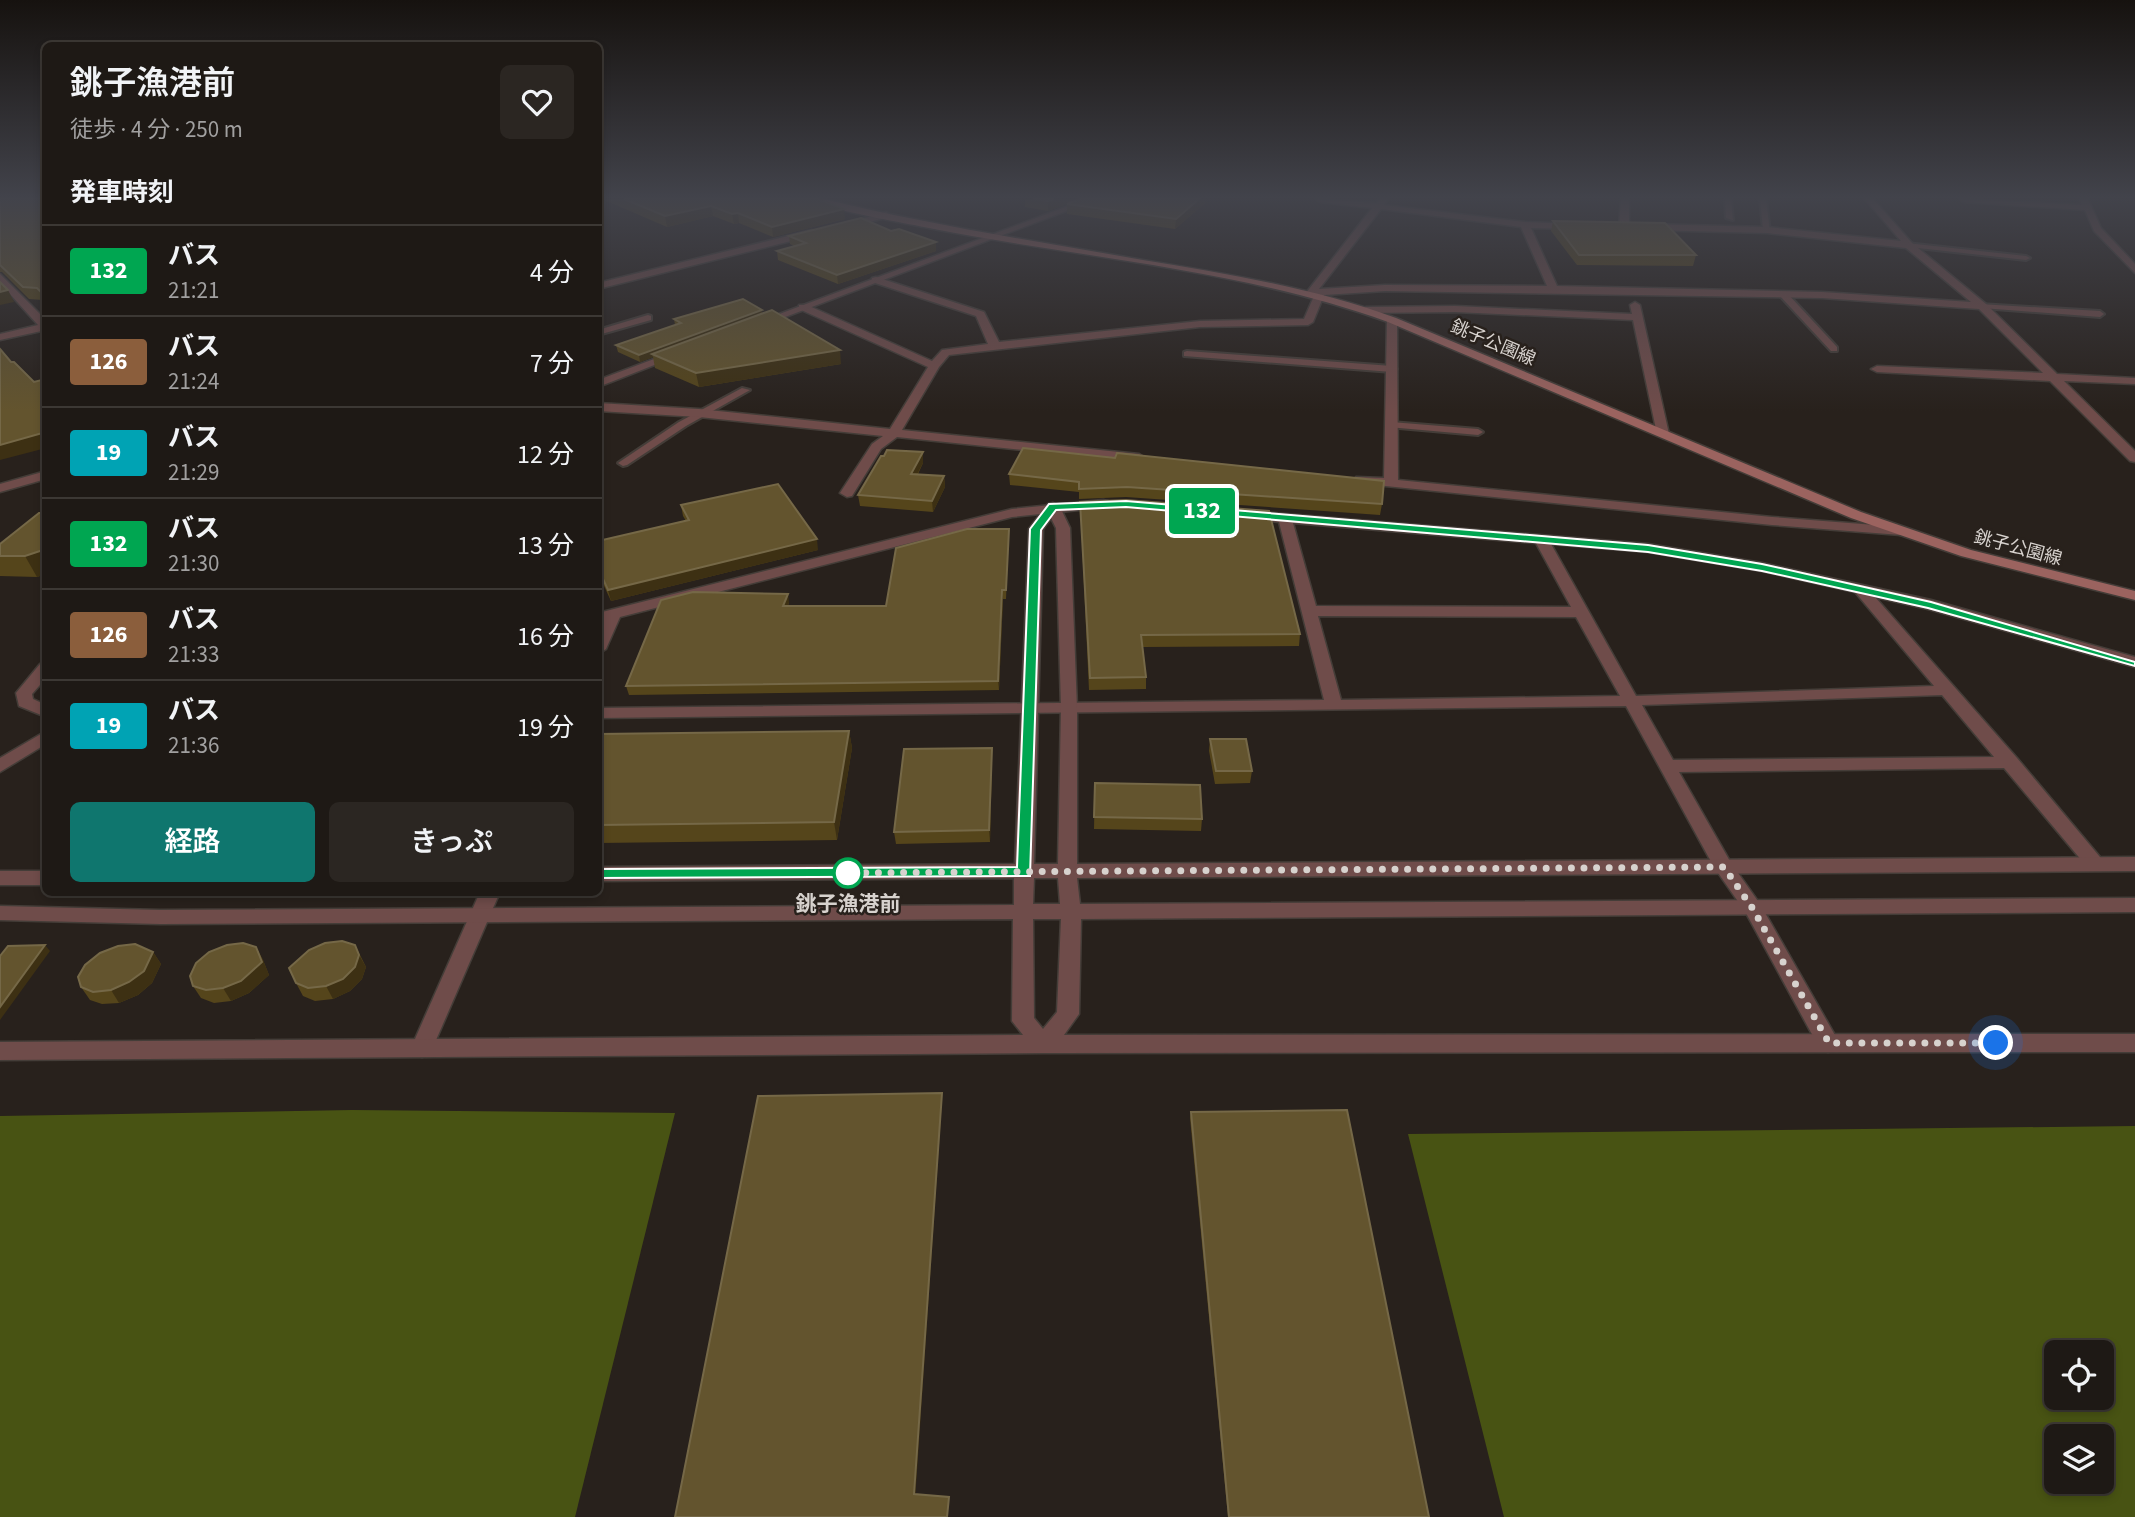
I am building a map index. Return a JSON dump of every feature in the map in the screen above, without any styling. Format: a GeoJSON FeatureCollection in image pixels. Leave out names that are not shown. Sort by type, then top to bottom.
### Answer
{"type":"FeatureCollection","features":[{"type":"Feature","properties":{"kind":"main road","name":"銚子公園線"},"geometry":{"type":"LineString","coordinates":[[1181,270],[1315,294],[1366,310],[1856,515],[1966,553],[2135,596]]}},
{"type":"Feature","properties":{"kind":"street"},"geometry":{"type":"LineString","coordinates":[[602,285],[664,270]]}},
{"type":"Feature","properties":{"kind":"street"},"geometry":{"type":"LineString","coordinates":[[752,326],[903,270]]}},
{"type":"Feature","properties":{"kind":"street"},"geometry":{"type":"LineString","coordinates":[[848,493],[876,447],[893,434],[934,366],[946,352],[1200,324],[1308,322],[1315,294],[1333,270]]}},
{"type":"Feature","properties":{"kind":"street"},"geometry":{"type":"LineString","coordinates":[[1545,270],[1553,289]]}},
{"type":"Feature","properties":{"kind":"street"},"geometry":{"type":"LineString","coordinates":[[1939,270],[1982,306],[2135,458]]}},
{"type":"Feature","properties":{"kind":"street"},"geometry":{"type":"LineString","coordinates":[[0,277],[42,323]]}},
{"type":"Feature","properties":{"kind":"street"},"geometry":{"type":"LineString","coordinates":[[876,280],[979,314],[995,346]]}},
{"type":"Feature","properties":{"kind":"street"},"geometry":{"type":"LineString","coordinates":[[1315,294],[1385,288],[1553,289],[1783,294],[1982,306]]}},
{"type":"Feature","properties":{"kind":"street"},"geometry":{"type":"LineString","coordinates":[[1633,291],[1663,434]]}},
{"type":"Feature","properties":{"kind":"street"},"geometry":{"type":"LineString","coordinates":[[803,307],[934,366]]}},
{"type":"Feature","properties":{"kind":"street"},"geometry":{"type":"LineString","coordinates":[[1366,310],[1455,309],[1638,317]]}},
{"type":"Feature","properties":{"kind":"street"},"geometry":{"type":"LineString","coordinates":[[1391,483],[1392,320]]}},
{"type":"Feature","properties":{"kind":"street"},"geometry":{"type":"LineString","coordinates":[[0,337],[42,327]]}},
{"type":"Feature","properties":{"kind":"street"},"geometry":{"type":"LineString","coordinates":[[602,382],[688,350]]}},
{"type":"Feature","properties":{"kind":"street"},"geometry":{"type":"LineString","coordinates":[[1877,369],[2135,382]]}},
{"type":"Feature","properties":{"kind":"street"},"geometry":{"type":"LineString","coordinates":[[602,407],[699,413],[1156,460]]}},
{"type":"Feature","properties":{"kind":"street"},"geometry":{"type":"LineString","coordinates":[[0,488],[42,476]]}},
{"type":"Feature","properties":{"kind":"street"},"geometry":{"type":"LineString","coordinates":[[1349,479],[1901,531]]}},
{"type":"Feature","properties":{"kind":"street"},"geometry":{"type":"LineString","coordinates":[[606,616],[1012,513],[1053,507],[1116,504]]}},
{"type":"Feature","properties":{"kind":"street"},"geometry":{"type":"LineString","coordinates":[[1044,1044],[1068,1014],[1070,911],[1069,708],[1063,528],[1053,507]]}},
{"type":"Feature","properties":{"kind":"street"},"geometry":{"type":"LineString","coordinates":[[1044,1044],[1023,1021],[1022,911],[1032,708],[1036,529],[1053,507]]}},
{"type":"Feature","properties":{"kind":"street"},"geometry":{"type":"LineString","coordinates":[[1232,513],[1648,548],[1762,568],[1931,605],[2135,662]]}},
{"type":"Feature","properties":{"kind":"street"},"geometry":{"type":"LineString","coordinates":[[1285,518],[1334,705]]}},
{"type":"Feature","properties":{"kind":"street"},"geometry":{"type":"LineString","coordinates":[[1540,538],[1632,698],[1724,867],[1753,909],[1829,1043]]}},
{"type":"Feature","properties":{"kind":"street"},"geometry":{"type":"LineString","coordinates":[[1861,590],[2095,863]]}},
{"type":"Feature","properties":{"kind":"street"},"geometry":{"type":"LineString","coordinates":[[1309,611],[1582,612]]}},
{"type":"Feature","properties":{"kind":"street"},"geometry":{"type":"LineString","coordinates":[[42,672],[24,693],[26,702],[42,710]]}},
{"type":"Feature","properties":{"kind":"street"},"geometry":{"type":"LineString","coordinates":[[602,713],[1594,702],[1632,698],[1948,690]]}},
{"type":"Feature","properties":{"kind":"street"},"geometry":{"type":"LineString","coordinates":[[0,766],[42,739]]}},
{"type":"Feature","properties":{"kind":"street"},"geometry":{"type":"LineString","coordinates":[[1670,766],[2011,762]]}},
{"type":"Feature","properties":{"kind":"street"},"geometry":{"type":"LineString","coordinates":[[602,874],[2135,864]]}},
{"type":"Feature","properties":{"kind":"street"},"geometry":{"type":"LineString","coordinates":[[0,878],[42,878]]}},
{"type":"Feature","properties":{"kind":"street"},"geometry":{"type":"LineString","coordinates":[[422,1048],[488,896]]}},
{"type":"Feature","properties":{"kind":"street"},"geometry":{"type":"LineString","coordinates":[[0,913],[147,917],[2135,905]]}},
{"type":"Feature","properties":{"kind":"street"},"geometry":{"type":"LineString","coordinates":[[0,1051],[1044,1044],[2135,1043]]}},
{"type":"Feature","properties":{"kind":"lane"},"geometry":{"type":"LineString","coordinates":[[1783,294],[1834,349]]}},
{"type":"Feature","properties":{"kind":"lane"},"geometry":{"type":"LineString","coordinates":[[1982,306],[2100,314]]}},
{"type":"Feature","properties":{"kind":"lane"},"geometry":{"type":"LineString","coordinates":[[602,332],[648,318]]}},
{"type":"Feature","properties":{"kind":"lane"},"geometry":{"type":"LineString","coordinates":[[1188,354],[1392,369]]}},
{"type":"Feature","properties":{"kind":"lane"},"geometry":{"type":"LineString","coordinates":[[623,463],[699,413],[714,409],[745,390]]}},
{"type":"Feature","properties":{"kind":"lane"},"geometry":{"type":"LineString","coordinates":[[1391,425],[1478,432]]}},
{"type":"Feature","properties":{"kind":"shaded area"},"geometry":{"type":"Polygon","coordinates":[[[352,1110],[675,1113],[575,1517],[0,1517],[0,1116],[352,1110]]]}},
{"type":"Feature","properties":{"kind":"shaded area"},"geometry":{"type":"Polygon","coordinates":[[[2135,1126],[2135,1517],[1504,1517],[1408,1134],[2135,1126]]]}},
{"type":"Feature","properties":{"kind":"building"},"geometry":{"type":"Polygon","coordinates":[[[5,270],[42,270],[42,293],[37,288],[23,287],[5,270]]]}},
{"type":"Feature","properties":{"kind":"building"},"geometry":{"type":"Polygon","coordinates":[[[824,270],[853,270],[837,275],[824,270]]]}},
{"type":"Feature","properties":{"kind":"building"},"geometry":{"type":"Polygon","coordinates":[[[0,282],[8,290],[0,292],[0,282]]]}},
{"type":"Feature","properties":{"kind":"building"},"geometry":{"type":"Polygon","coordinates":[[[743,299],[762,310],[639,355],[616,345],[681,323],[674,319],[743,299]]]}},
{"type":"Feature","properties":{"kind":"building"},"geometry":{"type":"Polygon","coordinates":[[[772,310],[840,350],[696,373],[652,354],[772,310]]]}},
{"type":"Feature","properties":{"kind":"building"},"geometry":{"type":"Polygon","coordinates":[[[0,349],[34,382],[42,380],[42,433],[0,445],[0,349]]]}},
{"type":"Feature","properties":{"kind":"building"},"geometry":{"type":"Polygon","coordinates":[[[1023,448],[1115,458],[1117,453],[1384,481],[1382,504],[1127,487],[1079,489],[1079,482],[1009,474],[1023,448]]]}},
{"type":"Feature","properties":{"kind":"building"},"geometry":{"type":"Polygon","coordinates":[[[887,450],[923,452],[911,474],[944,476],[932,501],[858,495],[887,450]]]}},
{"type":"Feature","properties":{"kind":"building"},"geometry":{"type":"Polygon","coordinates":[[[778,484],[817,539],[608,590],[602,577],[602,540],[689,520],[681,505],[778,484]]]}},
{"type":"Feature","properties":{"kind":"building"},"geometry":{"type":"Polygon","coordinates":[[[1126,500],[1269,511],[1300,634],[1141,635],[1146,677],[1090,678],[1080,502],[1126,500]]]}},
{"type":"Feature","properties":{"kind":"building"},"geometry":{"type":"Polygon","coordinates":[[[42,513],[42,550],[25,556],[0,556],[0,544],[42,513]]]}},
{"type":"Feature","properties":{"kind":"building"},"geometry":{"type":"Polygon","coordinates":[[[967,529],[1009,529],[1006,590],[1002,590],[998,681],[626,686],[661,600],[693,592],[788,594],[783,606],[886,606],[896,548],[967,529]]]}},
{"type":"Feature","properties":{"kind":"building"},"geometry":{"type":"Polygon","coordinates":[[[849,731],[834,822],[602,825],[602,734],[849,731]]]}},
{"type":"Feature","properties":{"kind":"building"},"geometry":{"type":"Polygon","coordinates":[[[1210,739],[1246,739],[1252,771],[1216,771],[1210,739]]]}},
{"type":"Feature","properties":{"kind":"building"},"geometry":{"type":"Polygon","coordinates":[[[992,748],[989,830],[894,832],[904,749],[992,748]]]}},
{"type":"Feature","properties":{"kind":"building"},"geometry":{"type":"Polygon","coordinates":[[[1095,783],[1200,785],[1202,819],[1094,817],[1095,783]]]}},
{"type":"Feature","properties":{"kind":"building"},"geometry":{"type":"Polygon","coordinates":[[[342,941],[355,945],[359,955],[355,967],[343,979],[326,986],[308,988],[296,983],[289,968],[309,950],[325,943],[342,941]]]}},
{"type":"Feature","properties":{"kind":"building"},"geometry":{"type":"Polygon","coordinates":[[[243,943],[256,947],[262,962],[241,981],[223,988],[206,990],[193,986],[190,976],[196,963],[209,952],[227,945],[243,943]]]}},
{"type":"Feature","properties":{"kind":"building"},"geometry":{"type":"Polygon","coordinates":[[[135,944],[153,952],[144,971],[111,990],[93,992],[81,987],[78,977],[85,965],[100,953],[118,946],[135,944]]]}},
{"type":"Feature","properties":{"kind":"building"},"geometry":{"type":"Polygon","coordinates":[[[45,945],[0,1007],[0,956],[8,946],[45,945]]]}},
{"type":"Feature","properties":{"kind":"building"},"geometry":{"type":"Polygon","coordinates":[[[942,1093],[914,1494],[949,1497],[947,1517],[675,1517],[758,1096],[942,1093]]]}},
{"type":"Feature","properties":{"kind":"building"},"geometry":{"type":"Polygon","coordinates":[[[1347,1110],[1429,1517],[1229,1517],[1191,1112],[1347,1110]]]}},
{"type":"Feature","properties":{"kind":"bus line","name":"132"},"geometry":{"type":"LineString","coordinates":[[602,874],[1025,873],[1036,529],[1053,507],[1126,504],[1648,548],[1762,568],[1931,605],[2135,662]]}},
{"type":"Feature","properties":{"kind":"place","name":"銚子漁港前"},"geometry":{"type":"Point","coordinates":[848,873]}},
{"type":"Feature","properties":{"kind":"route"},"geometry":{"type":"LineString","coordinates":[[848,873],[838,873],[1724,867],[1753,909],[1829,1043],[1996,1043]]}}]}
